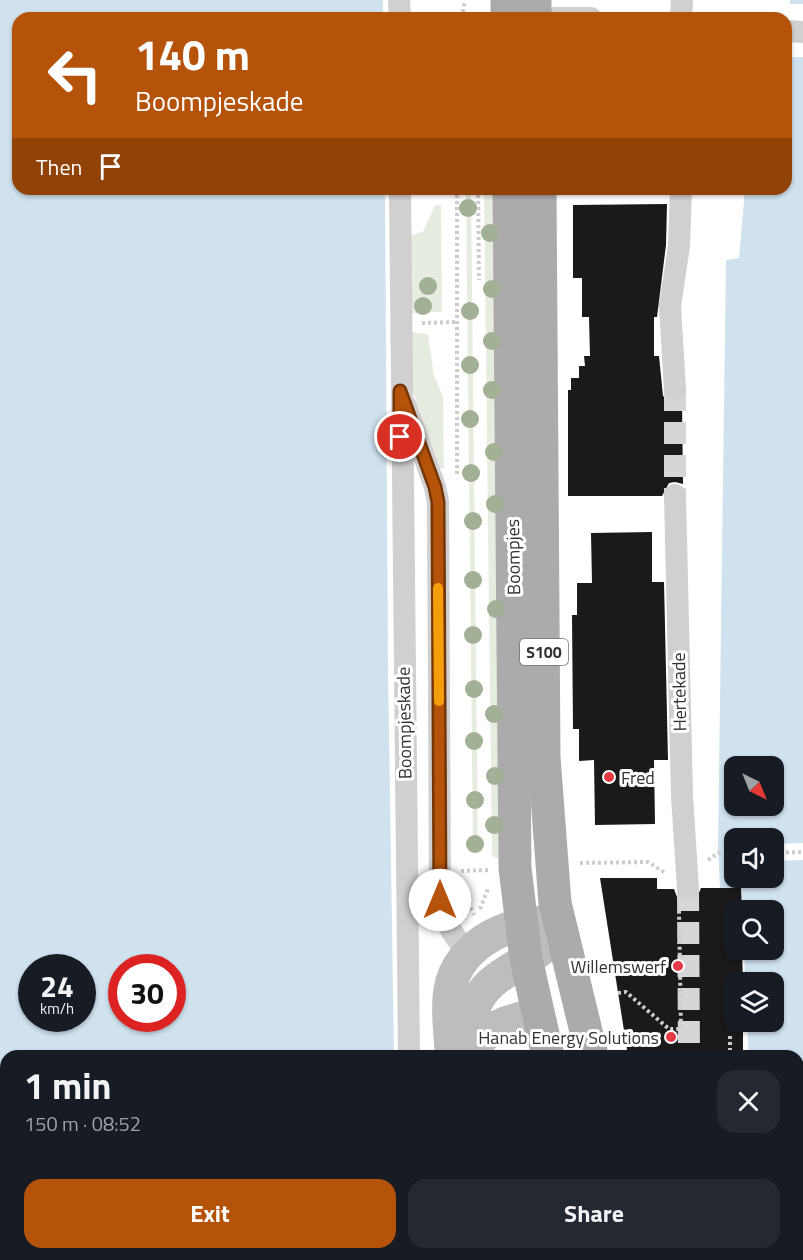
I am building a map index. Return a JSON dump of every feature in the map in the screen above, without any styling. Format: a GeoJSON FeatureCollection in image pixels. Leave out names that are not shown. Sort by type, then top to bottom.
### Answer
{"type":"FeatureCollection","features":[{"type":"Feature","properties":{"kind":"main road","name":"Boompjes"},"geometry":{"type":"LineString","coordinates":[[509,195],[515,868],[520,925]]}},
{"type":"Feature","properties":{"kind":"main road","name":"Boompjes"},"geometry":{"type":"LineString","coordinates":[[540,195],[544,757],[547,824],[559,924]]}},
{"type":"Feature","properties":{"kind":"main road"},"geometry":{"type":"LineString","coordinates":[[465,1050],[450,991],[455,974],[478,946],[520,925],[546,922],[559,924],[551,942],[507,970],[480,996],[473,1012],[467,1050]]}},
{"type":"Feature","properties":{"kind":"main road","name":"S100"},"geometry":{"type":"LineString","coordinates":[[559,924],[590,1050]]}},
{"type":"Feature","properties":{"kind":"main road","name":"S100"},"geometry":{"type":"LineString","coordinates":[[520,925],[536,1014],[546,1050]]}},
{"type":"Feature","properties":{"kind":"main road"},"geometry":{"type":"LineString","coordinates":[[469,1050],[484,1035],[507,1021],[536,1014]]}},
{"type":"Feature","properties":{"kind":"street","name":"Boompjeskade"},"geometry":{"type":"LineString","coordinates":[[400,195],[400,391],[409,1050]]}},
{"type":"Feature","properties":{"kind":"street"},"geometry":{"type":"LineString","coordinates":[[675,389],[670,306],[680,246],[681,195]]}},
{"type":"Feature","properties":{"kind":"street","name":"Boompjeskade"},"geometry":{"type":"LineString","coordinates":[[400,391],[437,494],[440,900],[448,927],[455,939],[478,946]]}},
{"type":"Feature","properties":{"kind":"street","name":"Hertekade"},"geometry":{"type":"LineString","coordinates":[[675,495],[682,796],[687,884]]}},
{"type":"Feature","properties":{"kind":"path"},"geometry":{"type":"LineString","coordinates":[[457,195],[457,483]]}},
{"type":"Feature","properties":{"kind":"path"},"geometry":{"type":"LineString","coordinates":[[425,323],[458,322]]}},
{"type":"Feature","properties":{"kind":"path"},"geometry":{"type":"LineString","coordinates":[[784,853],[803,852]]}},
{"type":"Feature","properties":{"kind":"path"},"geometry":{"type":"LineString","coordinates":[[618,993],[626,992],[669,1029],[681,1029],[678,882],[687,884],[699,877],[698,867],[718,854],[724,854]]}},
{"type":"Feature","properties":{"kind":"path"},"geometry":{"type":"LineString","coordinates":[[461,859],[461,877]]}},
{"type":"Feature","properties":{"kind":"path"},"geometry":{"type":"LineString","coordinates":[[580,863],[648,862]]}},
{"type":"Feature","properties":{"kind":"path"},"geometry":{"type":"LineString","coordinates":[[461,884],[478,946]]}},
{"type":"Feature","properties":{"kind":"path"},"geometry":{"type":"LineString","coordinates":[[730,1034],[730,1050]]}},
{"type":"Feature","properties":{"kind":"shaded area"},"geometry":{"type":"Polygon","coordinates":[[[466,195],[471,195],[478,849],[473,848],[466,195]]]}},
{"type":"Feature","properties":{"kind":"shaded area"},"geometry":{"type":"Polygon","coordinates":[[[484,195],[499,195],[498,858],[492,856],[484,195]]]}},
{"type":"Feature","properties":{"kind":"shaded area"},"geometry":{"type":"Polygon","coordinates":[[[435,205],[441,205],[442,310],[440,312],[409,313],[410,235],[423,232],[435,205]]]}},
{"type":"Feature","properties":{"kind":"shaded area"},"geometry":{"type":"Polygon","coordinates":[[[412,332],[428,334],[434,376],[443,396],[444,469],[440,468],[411,386],[412,332]]]}},
{"type":"Feature","properties":{"kind":"water"},"geometry":{"type":"Polygon","coordinates":[[[0,0],[383,0],[383,12],[12,12],[12,195],[385,195],[388,668],[394,1050],[0,1050],[0,0]]]}},
{"type":"Feature","properties":{"kind":"water"},"geometry":{"type":"Polygon","coordinates":[[[790,0],[803,0],[803,1050],[749,1050],[748,1032],[784,1032],[784,972],[745,972],[744,960],[784,960],[784,900],[742,900],[741,888],[784,888],[784,828],[724,828],[724,888],[720,888],[718,848],[726,260],[739,258],[744,195],[792,195],[792,12],[790,12],[790,0]]]}},
{"type":"Feature","properties":{"kind":"pier"},"geometry":{"type":"Polygon","coordinates":[[[789,4],[803,4],[803,57],[792,57],[792,12],[789,12],[789,4]]]}},
{"type":"Feature","properties":{"kind":"pier"},"geometry":{"type":"Polygon","coordinates":[[[803,843],[803,860],[784,861],[784,844],[803,843]]]}},
{"type":"Feature","properties":{"kind":"building"},"geometry":{"type":"Polygon","coordinates":[[[667,204],[666,245],[657,317],[654,317],[654,356],[659,356],[663,396],[670,401],[682,400],[683,484],[669,483],[662,496],[568,496],[568,390],[571,390],[571,378],[579,378],[579,366],[585,366],[584,356],[590,356],[589,317],[582,317],[582,278],[573,278],[573,205],[667,204]]]}},
{"type":"Feature","properties":{"kind":"building"},"geometry":{"type":"Polygon","coordinates":[[[652,532],[652,582],[664,582],[668,760],[654,760],[655,824],[595,825],[594,760],[579,761],[579,729],[573,729],[572,615],[577,615],[577,583],[592,583],[591,533],[652,532]]]}},
{"type":"Feature","properties":{"kind":"building","name":"Willemswerf"},"geometry":{"type":"Polygon","coordinates":[[[600,878],[657,878],[657,889],[674,889],[677,897],[688,902],[696,900],[701,888],[741,888],[742,900],[724,900],[724,960],[742,960],[743,972],[724,972],[724,1032],[743,1032],[743,1050],[627,1050],[600,878]]]}},
{"type":"Feature","properties":{"kind":"tunnel"},"geometry":{"type":"LineString","coordinates":[[675,389],[675,495]]}},
{"type":"Feature","properties":{"kind":"tunnel"},"geometry":{"type":"LineString","coordinates":[[688,889],[689,1050]]}},
{"type":"Feature","properties":{"kind":"slow traffic"},"geometry":{"type":"LineString","coordinates":[[438,588],[439,701]]}},
{"type":"Feature","properties":{"kind":"place","name":"Fred"},"geometry":{"type":"Point","coordinates":[609,777]}},
{"type":"Feature","properties":{"kind":"place","name":"Willemswerf"},"geometry":{"type":"Point","coordinates":[678,966]}},
{"type":"Feature","properties":{"kind":"place","name":"Hanab Energy Solutions"},"geometry":{"type":"Point","coordinates":[671,1037]}},
{"type":"Feature","properties":{"kind":"route"},"geometry":{"type":"LineString","coordinates":[[400,437],[400,391],[435,487],[438,502],[440,900]]}}]}
